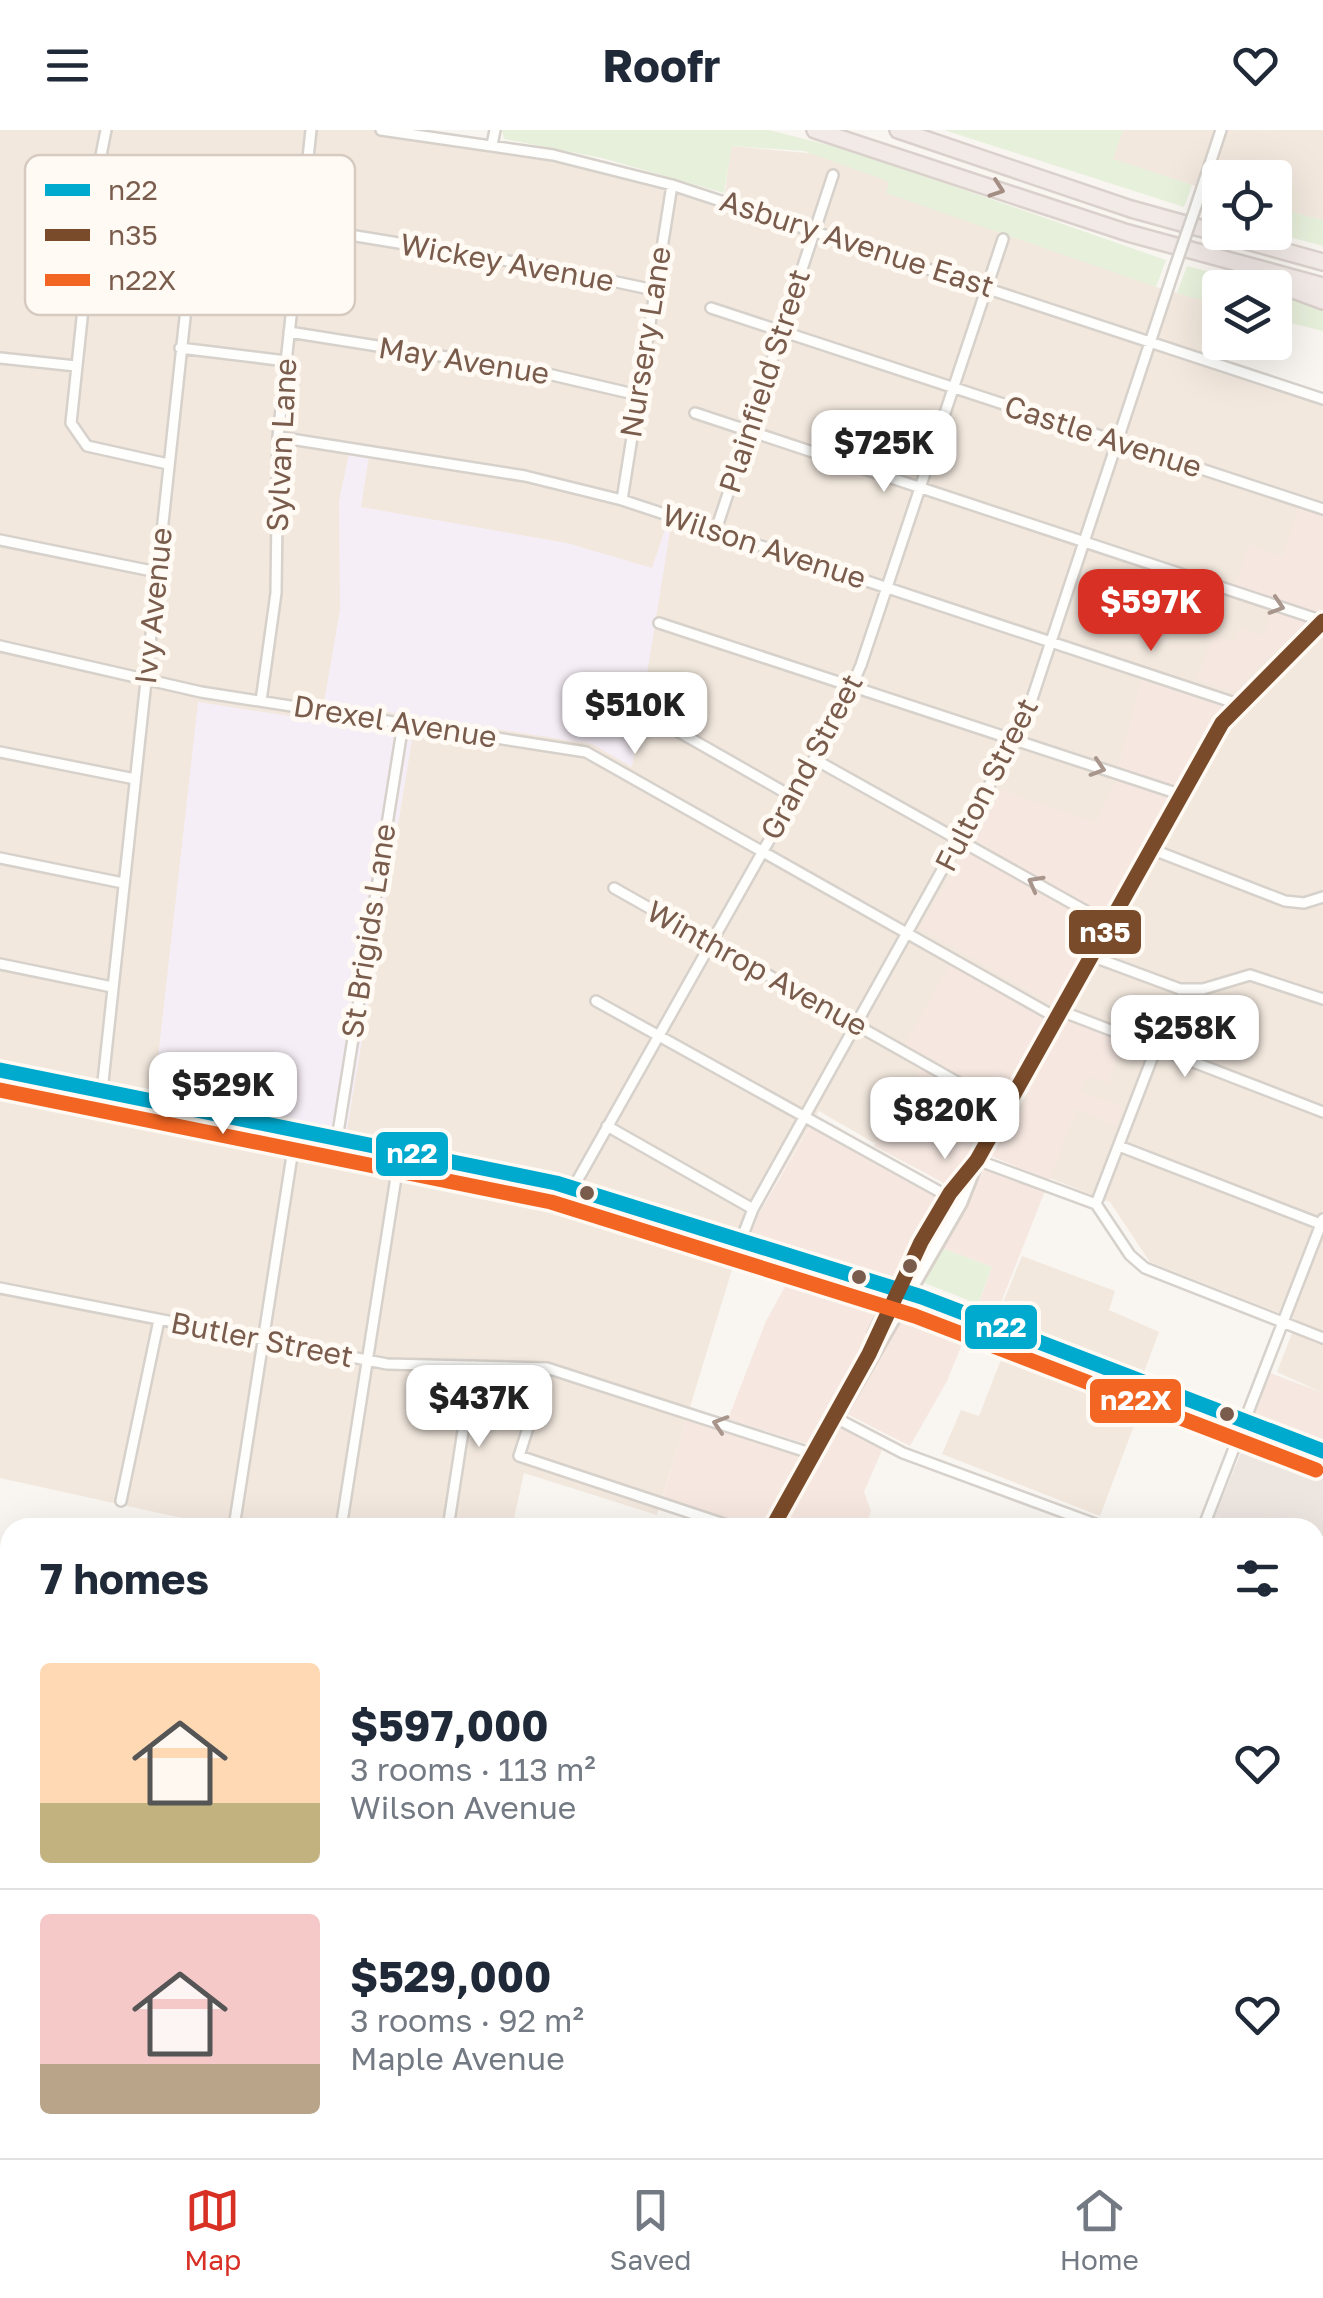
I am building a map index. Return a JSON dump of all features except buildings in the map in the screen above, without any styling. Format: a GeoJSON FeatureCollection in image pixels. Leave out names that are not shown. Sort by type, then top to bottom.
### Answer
{"type":"FeatureCollection","features":[{"type":"Feature","properties":{"kind":"highway"},"geometry":{"type":"LineString","coordinates":[[815,130],[1224,261],[1323,286]]}},
{"type":"Feature","properties":{"kind":"highway"},"geometry":{"type":"LineString","coordinates":[[898,130],[1148,214],[1323,260]]}},
{"type":"Feature","properties":{"kind":"highway"},"geometry":{"type":"LineString","coordinates":[[1224,261],[1323,300]]}},
{"type":"Feature","properties":{"kind":"main road"},"geometry":{"type":"LineString","coordinates":[[778,1518],[1182,795],[1238,704],[1323,621]]}},
{"type":"Feature","properties":{"kind":"main road"},"geometry":{"type":"LineString","coordinates":[[0,1070],[574,1188],[904,1290],[1323,1451]]}},
{"type":"Feature","properties":{"kind":"street"},"geometry":{"type":"LineString","coordinates":[[102,155],[106,130]]}},
{"type":"Feature","properties":{"kind":"street","name":"Sylvan Lane"},"geometry":{"type":"LineString","coordinates":[[308,155],[311,130]]}},
{"type":"Feature","properties":{"kind":"street","name":"Asbury Avenue East"},"geometry":{"type":"LineString","coordinates":[[382,130],[592,163],[672,184],[1323,399]]}},
{"type":"Feature","properties":{"kind":"street"},"geometry":{"type":"LineString","coordinates":[[492,145],[495,130]]}},
{"type":"Feature","properties":{"kind":"street","name":"Fulton Street"},"geometry":{"type":"LineString","coordinates":[[741,1240],[753,1209],[1015,740],[1052,642],[1221,130]]}},
{"type":"Feature","properties":{"kind":"street","name":"Plainfield Street"},"geometry":{"type":"LineString","coordinates":[[716,530],[833,175]]}},
{"type":"Feature","properties":{"kind":"street","name":"Nursery Lane"},"geometry":{"type":"LineString","coordinates":[[622,500],[672,184]]}},
{"type":"Feature","properties":{"kind":"street","name":"Wickey Avenue"},"geometry":{"type":"LineString","coordinates":[[355,237],[551,268],[654,290]]}},
{"type":"Feature","properties":{"kind":"street","name":"Grand Street"},"geometry":{"type":"LineString","coordinates":[[574,1188],[852,686],[1002,239]]}},
{"type":"Feature","properties":{"kind":"street","name":"Castle Avenue"},"geometry":{"type":"LineString","coordinates":[[711,308],[1323,510]]}},
{"type":"Feature","properties":{"kind":"street"},"geometry":{"type":"LineString","coordinates":[[82,315],[71,422],[79,441],[96,450],[168,464]]}},
{"type":"Feature","properties":{"kind":"street","name":"Ivy Avenue"},"geometry":{"type":"LineString","coordinates":[[102,1091],[184,315]]}},
{"type":"Feature","properties":{"kind":"street","name":"Sylvan Lane"},"geometry":{"type":"LineString","coordinates":[[261,701],[276,593],[278,437],[291,315]]}},
{"type":"Feature","properties":{"kind":"street","name":"May Avenue"},"geometry":{"type":"LineString","coordinates":[[289,332],[535,372],[638,395]]}},
{"type":"Feature","properties":{"kind":"street"},"geometry":{"type":"LineString","coordinates":[[180,348],[286,361]]}},
{"type":"Feature","properties":{"kind":"street"},"geometry":{"type":"LineString","coordinates":[[0,358],[76,366]]}},
{"type":"Feature","properties":{"kind":"street"},"geometry":{"type":"LineString","coordinates":[[695,413],[1323,621]]}},
{"type":"Feature","properties":{"kind":"street","name":"Wilson Avenue"},"geometry":{"type":"LineString","coordinates":[[278,437],[525,476],[622,500],[1238,704]]}},
{"type":"Feature","properties":{"kind":"street"},"geometry":{"type":"LineString","coordinates":[[0,540],[158,572]]}},
{"type":"Feature","properties":{"kind":"street"},"geometry":{"type":"LineString","coordinates":[[660,622],[1182,795]]}},
{"type":"Feature","properties":{"kind":"street","name":"Drexel Avenue"},"geometry":{"type":"LineString","coordinates":[[0,646],[261,701],[586,752],[1059,1014],[1323,1112]]}},
{"type":"Feature","properties":{"kind":"street"},"geometry":{"type":"LineString","coordinates":[[644,712],[793,796]]}},
{"type":"Feature","properties":{"kind":"street","name":"St Brigids Lane"},"geometry":{"type":"LineString","coordinates":[[337,1138],[403,724]]}},
{"type":"Feature","properties":{"kind":"street"},"geometry":{"type":"LineString","coordinates":[[0,752],[135,779]]}},
{"type":"Feature","properties":{"kind":"street"},"geometry":{"type":"LineString","coordinates":[[814,760],[1108,924]]}},
{"type":"Feature","properties":{"kind":"street"},"geometry":{"type":"LineString","coordinates":[[1151,850],[1285,901],[1304,903],[1323,898]]}},
{"type":"Feature","properties":{"kind":"street"},"geometry":{"type":"LineString","coordinates":[[0,858],[124,883]]}},
{"type":"Feature","properties":{"kind":"street","name":"Winthrop Avenue"},"geometry":{"type":"LineString","coordinates":[[614,888],[1005,1109]]}},
{"type":"Feature","properties":{"kind":"street"},"geometry":{"type":"LineString","coordinates":[[1091,956],[1180,990],[1250,975],[1323,999]]}},
{"type":"Feature","properties":{"kind":"street"},"geometry":{"type":"LineString","coordinates":[[0,964],[112,987]]}},
{"type":"Feature","properties":{"kind":"street"},"geometry":{"type":"LineString","coordinates":[[596,1001],[954,1200]]}},
{"type":"Feature","properties":{"kind":"street"},"geometry":{"type":"LineString","coordinates":[[1096,1204],[1156,1048]]}},
{"type":"Feature","properties":{"kind":"street"},"geometry":{"type":"LineString","coordinates":[[608,1126],[753,1209]]}},
{"type":"Feature","properties":{"kind":"street"},"geometry":{"type":"LineString","coordinates":[[235,1518],[296,1130]]}},
{"type":"Feature","properties":{"kind":"street"},"geometry":{"type":"LineString","coordinates":[[1118,1146],[1322,1223],[1206,1518]]}},
{"type":"Feature","properties":{"kind":"street"},"geometry":{"type":"LineString","coordinates":[[343,1518],[400,1152]]}},
{"type":"Feature","properties":{"kind":"street"},"geometry":{"type":"LineString","coordinates":[[977,1160],[1096,1204],[1130,1255],[1145,1268],[1323,1338]]}},
{"type":"Feature","properties":{"kind":"street","name":"Butler Street"},"geometry":{"type":"LineString","coordinates":[[0,1288],[367,1360],[547,1368],[813,1454]]}},
{"type":"Feature","properties":{"kind":"street"},"geometry":{"type":"LineString","coordinates":[[121,1501],[159,1320]]}},
{"type":"Feature","properties":{"kind":"street"},"geometry":{"type":"LineString","coordinates":[[450,1518],[473,1366]]}},
{"type":"Feature","properties":{"kind":"street"},"geometry":{"type":"LineString","coordinates":[[547,1368],[520,1456],[705,1518]]}},
{"type":"Feature","properties":{"kind":"street"},"geometry":{"type":"LineString","coordinates":[[834,1417],[889,1447],[1079,1518]]}},
{"type":"Feature","properties":{"kind":"shaded area"},"geometry":{"type":"Polygon","coordinates":[[[0,130],[382,130],[553,155],[716,197],[725,193],[731,146],[828,155],[1156,287],[1202,300],[1202,360],[1323,399],[1323,1393],[1277,1372],[1297,1320],[1150,1262],[1110,1202],[974,1148],[952,1188],[819,1111],[741,1240],[657,1515],[524,1473],[514,1518],[182,1518],[0,1478],[0,130]]]}},
{"type":"Feature","properties":{"kind":"shaded area"},"geometry":{"type":"Polygon","coordinates":[[[1123,130],[1323,130],[1323,220],[1292,212],[1292,160],[1202,160],[1202,188],[1112,159],[1123,130]]]}},
{"type":"Feature","properties":{"kind":"shaded area"},"geometry":{"type":"Polygon","coordinates":[[[349,453],[369,456],[361,507],[567,543],[652,568],[667,523],[671,525],[632,767],[592,744],[324,702],[340,610],[339,501],[349,453]]]}},
{"type":"Feature","properties":{"kind":"shaded area"},"geometry":{"type":"Polygon","coordinates":[[[1301,502],[1323,509],[1323,621],[1233,591],[1249,544],[1283,557],[1301,502]]]}},
{"type":"Feature","properties":{"kind":"shaded area"},"geometry":{"type":"Polygon","coordinates":[[[1273,611],[1306,622],[1233,691],[1197,680],[1212,636],[1233,642],[1239,628],[1263,635],[1273,611]]]}},
{"type":"Feature","properties":{"kind":"shaded area"},"geometry":{"type":"Polygon","coordinates":[[[1143,676],[1226,705],[1178,788],[1118,768],[1143,676]]]}},
{"type":"Feature","properties":{"kind":"shaded area"},"geometry":{"type":"Polygon","coordinates":[[[198,702],[413,735],[347,1130],[154,1093],[198,702]]]}},
{"type":"Feature","properties":{"kind":"shaded area"},"geometry":{"type":"Polygon","coordinates":[[[1116,780],[1170,797],[1054,1005],[920,928],[1002,790],[1096,823],[1116,780]]]}},
{"type":"Feature","properties":{"kind":"shaded area"},"geometry":{"type":"Polygon","coordinates":[[[952,961],[1048,1017],[950,1186],[874,1146],[926,1058],[905,1044],[952,961]]]}},
{"type":"Feature","properties":{"kind":"shaded area"},"geometry":{"type":"Polygon","coordinates":[[[1066,1018],[1125,1041],[1107,1084],[1087,1076],[1081,1092],[1123,1107],[1116,1125],[1077,1109],[1049,1180],[988,1155],[1066,1018]]]}},
{"type":"Feature","properties":{"kind":"shaded area"},"geometry":{"type":"Polygon","coordinates":[[[812,1123],[943,1200],[899,1280],[748,1232],[812,1123]]]}},
{"type":"Feature","properties":{"kind":"shaded area"},"geometry":{"type":"Polygon","coordinates":[[[984,1169],[1045,1191],[996,1315],[977,1308],[992,1267],[942,1248],[984,1169]]]}},
{"type":"Feature","properties":{"kind":"shaded area"},"geometry":{"type":"Polygon","coordinates":[[[1022,1256],[1115,1291],[1109,1310],[1159,1332],[1144,1372],[1147,1391],[1100,1516],[942,1454],[961,1410],[979,1416],[1009,1339],[998,1315],[1022,1256]]]}},
{"type":"Feature","properties":{"kind":"shaded area"},"geometry":{"type":"Polygon","coordinates":[[[799,1262],[892,1294],[807,1444],[728,1419],[766,1321],[799,1262]]]}},
{"type":"Feature","properties":{"kind":"shaded area"},"geometry":{"type":"Polygon","coordinates":[[[909,1298],[971,1322],[947,1381],[910,1446],[845,1413],[909,1298]]]}},
{"type":"Feature","properties":{"kind":"shaded area"},"geometry":{"type":"Polygon","coordinates":[[[1270,1373],[1323,1393],[1323,1441],[1253,1414],[1270,1373]]]}},
{"type":"Feature","properties":{"kind":"shaded area"},"geometry":{"type":"Polygon","coordinates":[[[687,1416],[802,1455],[770,1518],[719,1518],[662,1500],[687,1416]]]}},
{"type":"Feature","properties":{"kind":"shaded area"},"geometry":{"type":"Polygon","coordinates":[[[838,1424],[882,1450],[864,1492],[871,1511],[868,1518],[788,1516],[838,1424]]]}},
{"type":"Feature","properties":{"kind":"shaded area"},"geometry":{"type":"Polygon","coordinates":[[[1249,1433],[1323,1463],[1323,1518],[1214,1518],[1249,1433]]]}},
{"type":"Feature","properties":{"kind":"green space"},"geometry":{"type":"Polygon","coordinates":[[[502,130],[769,130],[859,153],[1166,260],[1156,287],[886,193],[889,183],[882,179],[804,151],[732,146],[724,193],[602,158],[504,139],[502,130]]]}},
{"type":"Feature","properties":{"kind":"green space"},"geometry":{"type":"Polygon","coordinates":[[[944,130],[1123,130],[1113,159],[1192,185],[1184,207],[944,130]]]}},
{"type":"Feature","properties":{"kind":"green space"},"geometry":{"type":"Polygon","coordinates":[[[1292,212],[1323,220],[1323,246],[1292,238],[1292,212]]]}},
{"type":"Feature","properties":{"kind":"green space"},"geometry":{"type":"Polygon","coordinates":[[[1187,266],[1202,270],[1202,300],[1177,293],[1187,266]]]}},
{"type":"Feature","properties":{"kind":"green space"},"geometry":{"type":"Polygon","coordinates":[[[1292,296],[1323,306],[1323,331],[1292,323],[1292,296]]]}},
{"type":"Feature","properties":{"kind":"green space"},"geometry":{"type":"Polygon","coordinates":[[[942,1248],[992,1267],[978,1304],[922,1282],[942,1248]]]}},
{"type":"Feature","properties":{"kind":"transit line","name":"n35"},"geometry":{"type":"LineString","coordinates":[[778,1518],[869,1354],[921,1242],[950,1193],[977,1160],[1222,723],[1323,621]]}},
{"type":"Feature","properties":{"kind":"transit line","name":"n22"},"geometry":{"type":"LineString","coordinates":[[0,1070],[556,1183],[922,1297],[1323,1451]]}},
{"type":"Feature","properties":{"kind":"transit line","name":"n22X"},"geometry":{"type":"LineString","coordinates":[[0,1090],[551,1202],[915,1316],[1316,1470]]}}]}
